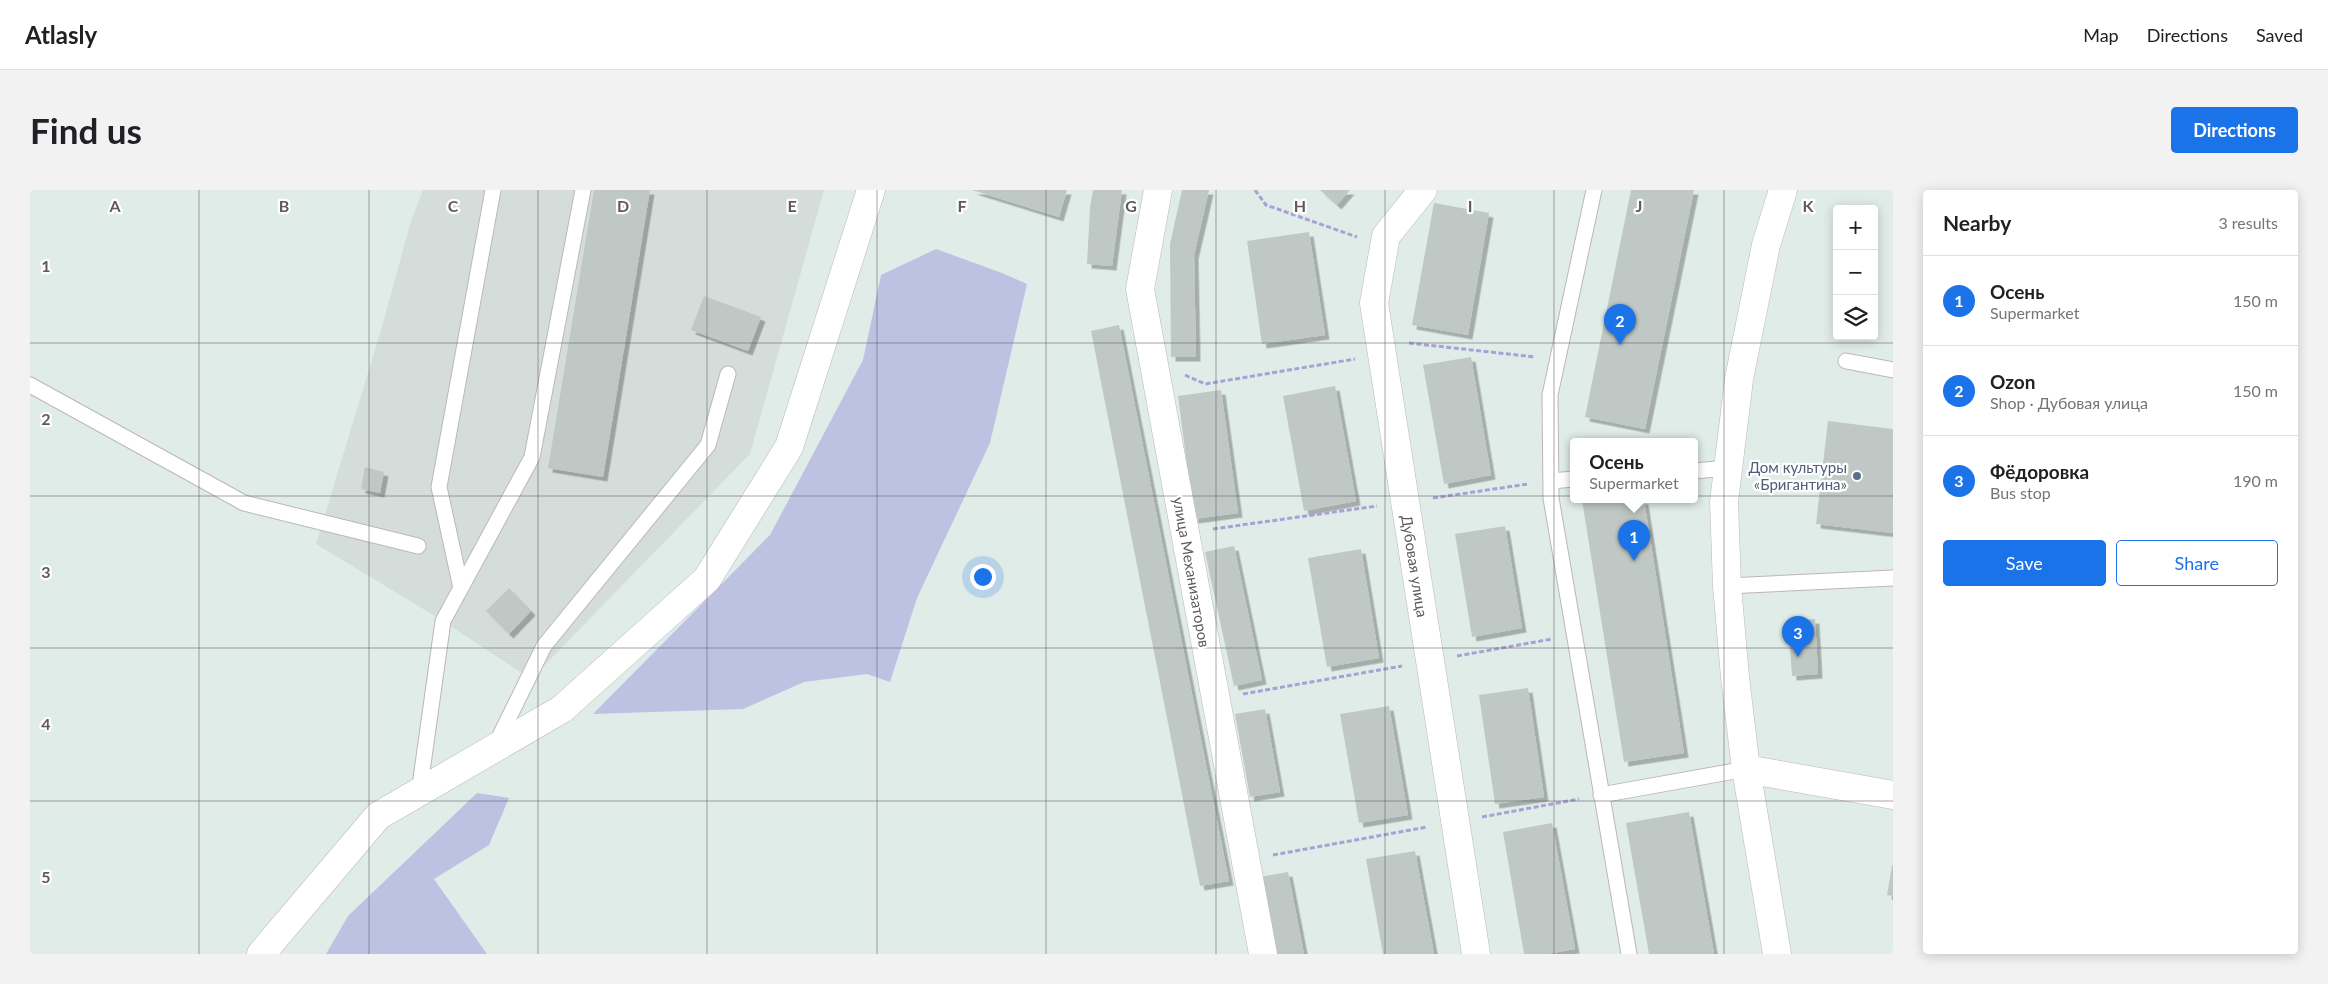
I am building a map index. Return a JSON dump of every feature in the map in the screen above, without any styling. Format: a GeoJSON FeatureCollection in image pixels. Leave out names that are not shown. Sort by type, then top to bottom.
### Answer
{"type":"FeatureCollection","features":[{"type":"Feature","properties":{"kind":"street"},"geometry":{"type":"LineString","coordinates":[[261,954],[378,816],[562,709],[707,579],[789,447],[872,190]]}},
{"type":"Feature","properties":{"kind":"street","name":"улица Механизаторов"},"geometry":{"type":"LineString","coordinates":[[1158,190],[1140,289],[1263,954]]}},
{"type":"Feature","properties":{"kind":"street","name":"Дубовая улица"},"geometry":{"type":"LineString","coordinates":[[1423,190],[1386,236],[1374,303],[1476,954]]}},
{"type":"Feature","properties":{"kind":"street"},"geometry":{"type":"LineString","coordinates":[[1777,954],[1746,769],[1727,586],[1724,502],[1739,379],[1766,245],[1782,190]]}},
{"type":"Feature","properties":{"kind":"street"},"geometry":{"type":"LineString","coordinates":[[1746,769],[1893,795]]}},
{"type":"Feature","properties":{"kind":"lane"},"geometry":{"type":"LineString","coordinates":[[461,588],[439,487],[493,190]]}},
{"type":"Feature","properties":{"kind":"lane"},"geometry":{"type":"LineString","coordinates":[[419,793],[443,621],[532,456],[583,190]]}},
{"type":"Feature","properties":{"kind":"lane"},"geometry":{"type":"LineString","coordinates":[[1594,190],[1550,395],[1551,498],[1629,954]]}},
{"type":"Feature","properties":{"kind":"lane"},"geometry":{"type":"LineString","coordinates":[[1846,361],[1893,370]]}},
{"type":"Feature","properties":{"kind":"lane"},"geometry":{"type":"LineString","coordinates":[[494,750],[544,646],[708,445],[728,374]]}},
{"type":"Feature","properties":{"kind":"lane"},"geometry":{"type":"LineString","coordinates":[[30,385],[244,503],[418,546]]}},
{"type":"Feature","properties":{"kind":"lane"},"geometry":{"type":"LineString","coordinates":[[1698,471],[1728,468]]}},
{"type":"Feature","properties":{"kind":"lane"},"geometry":{"type":"LineString","coordinates":[[1551,481],[1570,479]]}},
{"type":"Feature","properties":{"kind":"lane"},"geometry":{"type":"LineString","coordinates":[[1727,586],[1893,578]]}},
{"type":"Feature","properties":{"kind":"lane"},"geometry":{"type":"LineString","coordinates":[[1601,795],[1746,769]]}},
{"type":"Feature","properties":{"kind":"path"},"geometry":{"type":"LineString","coordinates":[[1256,190],[1266,205],[1384,246]]}},
{"type":"Feature","properties":{"kind":"path"},"geometry":{"type":"LineString","coordinates":[[1153,360],[1205,384],[1381,347],[1558,360]]}},
{"type":"Feature","properties":{"kind":"path"},"geometry":{"type":"LineString","coordinates":[[1185,532],[1551,481]]}},
{"type":"Feature","properties":{"kind":"path"},"geometry":{"type":"LineString","coordinates":[[1216,699],[1574,636]]}},
{"type":"Feature","properties":{"kind":"path"},"geometry":{"type":"LineString","coordinates":[[1245,860],[1601,795]]}},
{"type":"Feature","properties":{"kind":"shaded area"},"geometry":{"type":"Polygon","coordinates":[[[423,190],[824,190],[750,454],[531,679],[443,621],[316,544],[381,330],[411,221],[423,190]]]}},
{"type":"Feature","properties":{"kind":"shaded area"},"geometry":{"type":"Polygon","coordinates":[[[936,249],[1027,284],[990,443],[917,598],[890,682],[867,674],[804,682],[743,709],[593,714],[770,535],[863,360],[881,275],[936,249]]]}},
{"type":"Feature","properties":{"kind":"shaded area"},"geometry":{"type":"Polygon","coordinates":[[[477,793],[509,798],[489,845],[434,879],[487,954],[326,954],[348,916],[477,793]]]}},
{"type":"Feature","properties":{"kind":"building"},"geometry":{"type":"Polygon","coordinates":[[[594,190],[650,190],[603,477],[548,468],[594,190]]]}},
{"type":"Feature","properties":{"kind":"building"},"geometry":{"type":"Polygon","coordinates":[[[972,190],[1067,190],[1059,217],[972,190]]]}},
{"type":"Feature","properties":{"kind":"building"},"geometry":{"type":"Polygon","coordinates":[[[1093,190],[1122,190],[1112,266],[1087,264],[1090,207],[1093,190]]]}},
{"type":"Feature","properties":{"kind":"building"},"geometry":{"type":"Polygon","coordinates":[[[1182,190],[1209,190],[1194,255],[1196,357],[1171,357],[1170,244],[1182,190]]]}},
{"type":"Feature","properties":{"kind":"building"},"geometry":{"type":"Polygon","coordinates":[[[1320,190],[1350,190],[1337,205],[1320,190]]]}},
{"type":"Feature","properties":{"kind":"building"},"geometry":{"type":"Polygon","coordinates":[[[1631,190],[1694,190],[1645,429],[1585,417],[1631,190]]]}},
{"type":"Feature","properties":{"kind":"building"},"geometry":{"type":"Polygon","coordinates":[[[1434,203],[1489,213],[1468,335],[1412,325],[1434,203]]]}},
{"type":"Feature","properties":{"kind":"building"},"geometry":{"type":"Polygon","coordinates":[[[1309,232],[1325,335],[1262,344],[1247,241],[1309,232]]]}},
{"type":"Feature","properties":{"kind":"building"},"geometry":{"type":"Polygon","coordinates":[[[704,296],[761,317],[748,351],[691,330],[704,296]]]}},
{"type":"Feature","properties":{"kind":"building"},"geometry":{"type":"Polygon","coordinates":[[[1119,325],[1229,881],[1200,886],[1091,331],[1119,325]]]}},
{"type":"Feature","properties":{"kind":"building"},"geometry":{"type":"Polygon","coordinates":[[[1471,357],[1491,475],[1444,484],[1423,365],[1471,357]]]}},
{"type":"Feature","properties":{"kind":"building"},"geometry":{"type":"Polygon","coordinates":[[[1335,386],[1356,501],[1304,511],[1283,396],[1335,386]]]}},
{"type":"Feature","properties":{"kind":"building"},"geometry":{"type":"Polygon","coordinates":[[[1221,390],[1238,513],[1194,519],[1178,396],[1221,390]]]}},
{"type":"Feature","properties":{"kind":"building","name":"Дом культуры «Бригантина»"},"geometry":{"type":"Polygon","coordinates":[[[1828,421],[1893,429],[1893,533],[1816,524],[1828,421]]]}},
{"type":"Feature","properties":{"kind":"building"},"geometry":{"type":"Polygon","coordinates":[[[365,467],[384,472],[380,493],[361,489],[365,467]]]}},
{"type":"Feature","properties":{"kind":"building"},"geometry":{"type":"Polygon","coordinates":[[[1582,503],[1644,503],[1684,753],[1624,762],[1582,503]]]}},
{"type":"Feature","properties":{"kind":"building"},"geometry":{"type":"Polygon","coordinates":[[[1505,526],[1522,628],[1472,637],[1455,534],[1505,526]]]}},
{"type":"Feature","properties":{"kind":"building"},"geometry":{"type":"Polygon","coordinates":[[[1234,546],[1262,680],[1234,686],[1205,552],[1234,546]]]}},
{"type":"Feature","properties":{"kind":"building"},"geometry":{"type":"Polygon","coordinates":[[[1361,549],[1379,658],[1327,667],[1308,558],[1361,549]]]}},
{"type":"Feature","properties":{"kind":"building"},"geometry":{"type":"Polygon","coordinates":[[[509,588],[531,611],[509,634],[486,611],[509,588]]]}},
{"type":"Feature","properties":{"kind":"building"},"geometry":{"type":"Polygon","coordinates":[[[1815,619],[1818,674],[1792,676],[1788,621],[1815,619]]]}},
{"type":"Feature","properties":{"kind":"building"},"geometry":{"type":"Polygon","coordinates":[[[1528,688],[1544,797],[1495,804],[1479,695],[1528,688]]]}},
{"type":"Feature","properties":{"kind":"building"},"geometry":{"type":"Polygon","coordinates":[[[1389,706],[1408,815],[1359,823],[1340,714],[1389,706]]]}},
{"type":"Feature","properties":{"kind":"building"},"geometry":{"type":"Polygon","coordinates":[[[1265,709],[1280,792],[1250,797],[1235,714],[1265,709]]]}},
{"type":"Feature","properties":{"kind":"building"},"geometry":{"type":"Polygon","coordinates":[[[1689,812],[1714,954],[1649,954],[1626,823],[1689,812]]]}},
{"type":"Feature","properties":{"kind":"building"},"geometry":{"type":"Polygon","coordinates":[[[1552,823],[1575,949],[1546,954],[1524,954],[1503,832],[1552,823]]]}},
{"type":"Feature","properties":{"kind":"building"},"geometry":{"type":"Polygon","coordinates":[[[1415,851],[1434,954],[1383,954],[1366,859],[1415,851]]]}},
{"type":"Feature","properties":{"kind":"building"},"geometry":{"type":"Polygon","coordinates":[[[1893,865],[1893,896],[1887,895],[1893,865]]]}},
{"type":"Feature","properties":{"kind":"building"},"geometry":{"type":"Polygon","coordinates":[[[1288,872],[1304,954],[1273,954],[1259,877],[1288,872]]]}},
{"type":"Feature","properties":{"kind":"place","name":"Ozon"},"geometry":{"type":"Point","coordinates":[1620,345]}},
{"type":"Feature","properties":{"kind":"place","name":"Дом культуры «Бригантина»"},"geometry":{"type":"Point","coordinates":[1857,476]}},
{"type":"Feature","properties":{"kind":"place","name":"Осень"},"geometry":{"type":"Point","coordinates":[1634,561]}},
{"type":"Feature","properties":{"kind":"place","name":"Фёдоровка"},"geometry":{"type":"Point","coordinates":[1798,657]}}]}
